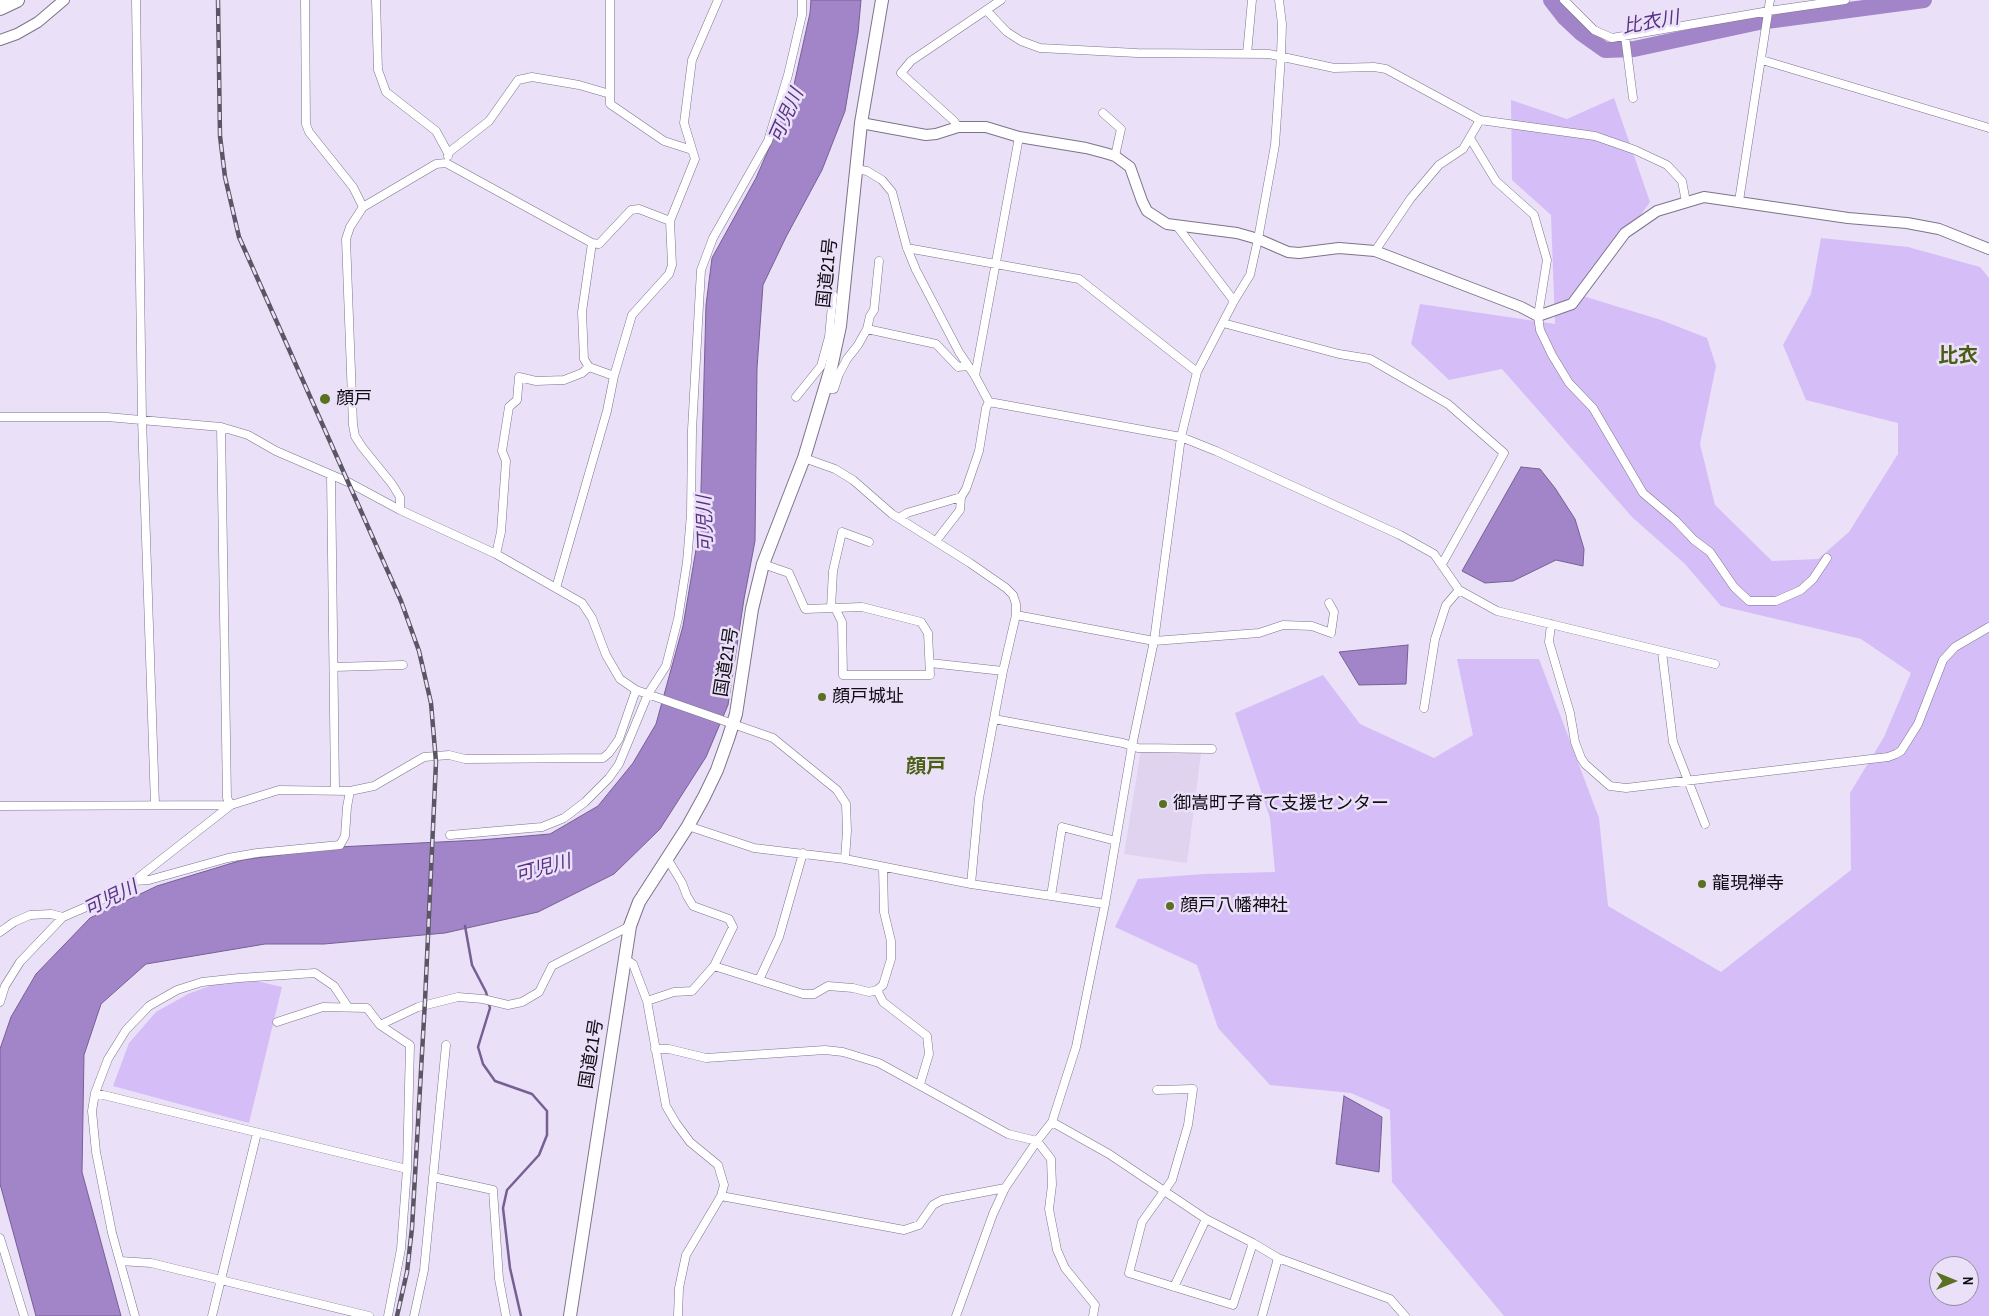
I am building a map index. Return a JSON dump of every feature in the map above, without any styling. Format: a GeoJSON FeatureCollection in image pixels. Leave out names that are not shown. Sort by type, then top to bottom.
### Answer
{"type":"FeatureCollection","features":[{"type":"Feature","properties":{"kind":"highway"},"geometry":{"type":"LineString","coordinates":[[0,8],[17,0]]}},
{"type":"Feature","properties":{"kind":"highway","name":"国道21号"},"geometry":{"type":"LineString","coordinates":[[570,1316],[630,926],[639,902],[688,826],[717,770],[763,564],[804,458],[826,389],[826,367],[840,326],[861,122],[882,0]]}},
{"type":"Feature","properties":{"kind":"street"},"geometry":{"type":"LineString","coordinates":[[0,40],[17,34],[38,22],[57,8],[64,0]]}},
{"type":"Feature","properties":{"kind":"street"},"geometry":{"type":"LineString","coordinates":[[136,0],[142,419],[155,805]]}},
{"type":"Feature","properties":{"kind":"street"},"geometry":{"type":"LineString","coordinates":[[306,0],[306,124],[310,132],[353,187],[363,207]]}},
{"type":"Feature","properties":{"kind":"street"},"geometry":{"type":"LineString","coordinates":[[376,0],[378,70],[386,92],[436,131],[448,154]]}},
{"type":"Feature","properties":{"kind":"street"},"geometry":{"type":"LineString","coordinates":[[610,0],[610,104],[664,140],[692,150]]}},
{"type":"Feature","properties":{"kind":"street"},"geometry":{"type":"LineString","coordinates":[[556,588],[632,315],[669,274],[672,265],[670,221],[695,159],[684,123],[692,60],[718,0]]}},
{"type":"Feature","properties":{"kind":"street"},"geometry":{"type":"LineString","coordinates":[[450,835],[542,827],[564,818],[600,788],[619,764],[648,694],[659,678],[670,652],[678,619],[687,562],[691,514],[692,430],[701,270],[713,238],[768,141],[788,74],[802,15],[802,0]]}},
{"type":"Feature","properties":{"kind":"street"},"geometry":{"type":"LineString","coordinates":[[958,127],[954,120],[901,73],[911,61],[1002,0]]}},
{"type":"Feature","properties":{"kind":"street"},"geometry":{"type":"LineString","coordinates":[[1247,54],[1252,0]]}},
{"type":"Feature","properties":{"kind":"street"},"geometry":{"type":"LineString","coordinates":[[956,1316],[993,1214],[1005,1188],[1052,1122],[1076,1047],[1105,904],[1132,746],[1154,641],[1181,437],[1197,372],[1234,301],[1250,275],[1258,239],[1275,145],[1282,24],[1279,0]]}},
{"type":"Feature","properties":{"kind":"street"},"geometry":{"type":"LineString","coordinates":[[1564,0],[1594,30],[1612,38],[1845,0]]}},
{"type":"Feature","properties":{"kind":"street"},"geometry":{"type":"LineString","coordinates":[[1739,201],[1770,0]]}},
{"type":"Feature","properties":{"kind":"street"},"geometry":{"type":"LineString","coordinates":[[987,11],[1007,32],[1021,41],[1040,48],[1137,53],[1270,54],[1334,68],[1374,67],[1386,69],[1480,120],[1595,136],[1635,150],[1667,165],[1682,181],[1686,202]]}},
{"type":"Feature","properties":{"kind":"street"},"geometry":{"type":"LineString","coordinates":[[1625,36],[1633,98]]}},
{"type":"Feature","properties":{"kind":"street"},"geometry":{"type":"LineString","coordinates":[[1762,60],[1989,128]]}},
{"type":"Feature","properties":{"kind":"street"},"geometry":{"type":"LineString","coordinates":[[446,163],[448,154],[489,121],[518,80],[532,76],[579,85],[610,94]]}},
{"type":"Feature","properties":{"kind":"street"},"geometry":{"type":"LineString","coordinates":[[1102,113],[1121,129],[1115,156]]}},
{"type":"Feature","properties":{"kind":"street"},"geometry":{"type":"LineString","coordinates":[[1375,251],[1423,182],[1439,165],[1458,154],[1480,120]]}},
{"type":"Feature","properties":{"kind":"street"},"geometry":{"type":"LineString","coordinates":[[861,122],[926,135],[958,127],[986,127],[1019,137],[1086,148],[1115,156],[1130,167],[1147,211],[1167,224],[1218,229],[1258,239],[1275,247],[1299,254],[1339,248],[1375,251],[1520,307],[1538,316],[1572,304],[1625,234],[1657,211],[1704,198],[1739,201],[1848,218],[1907,223],[1939,229],[1989,249]]}},
{"type":"Feature","properties":{"kind":"street"},"geometry":{"type":"LineString","coordinates":[[975,376],[1019,137]]}},
{"type":"Feature","properties":{"kind":"street"},"geometry":{"type":"LineString","coordinates":[[1470,138],[1496,181],[1534,215],[1547,260],[1538,316],[1540,330],[1569,383],[1593,408],[1643,493],[1717,559],[1734,586],[1749,601],[1776,601],[1800,590],[1813,579],[1827,558]]}},
{"type":"Feature","properties":{"kind":"street"},"geometry":{"type":"LineString","coordinates":[[400,510],[400,498],[392,484],[362,447],[355,436],[353,425],[346,239],[350,227],[363,207],[436,164],[446,163],[592,243],[599,244],[631,210],[639,209],[670,221]]}},
{"type":"Feature","properties":{"kind":"street"},"geometry":{"type":"LineString","coordinates":[[856,169],[866,171],[882,180],[892,192],[907,248],[916,270],[989,402]]}},
{"type":"Feature","properties":{"kind":"street"},"geometry":{"type":"LineString","coordinates":[[1177,226],[1234,301]]}},
{"type":"Feature","properties":{"kind":"street"},"geometry":{"type":"LineString","coordinates":[[592,243],[582,312],[584,359],[588,367],[614,376]]}},
{"type":"Feature","properties":{"kind":"street"},"geometry":{"type":"LineString","coordinates":[[907,248],[1078,279],[1197,372]]}},
{"type":"Feature","properties":{"kind":"street"},"geometry":{"type":"LineString","coordinates":[[826,389],[834,389],[839,374],[847,359],[858,346],[874,310],[879,261]]}},
{"type":"Feature","properties":{"kind":"street"},"geometry":{"type":"LineString","coordinates":[[796,397],[826,367],[833,295]]}},
{"type":"Feature","properties":{"kind":"street"},"geometry":{"type":"LineString","coordinates":[[1223,323],[1339,354],[1370,359],[1448,404],[1504,453],[1442,564]]}},
{"type":"Feature","properties":{"kind":"street"},"geometry":{"type":"LineString","coordinates":[[866,329],[936,344],[958,367],[968,366]]}},
{"type":"Feature","properties":{"kind":"street"},"geometry":{"type":"LineString","coordinates":[[496,554],[501,532],[506,461],[502,451],[509,407],[516,400],[520,377],[536,381],[564,380],[582,373],[588,367]]}},
{"type":"Feature","properties":{"kind":"street"},"geometry":{"type":"LineString","coordinates":[[989,402],[1181,437],[1216,451],[1400,535],[1434,554],[1459,590],[1497,611],[1715,664]]}},
{"type":"Feature","properties":{"kind":"street"},"geometry":{"type":"LineString","coordinates":[[936,541],[960,510],[961,497],[966,489],[979,451],[986,408],[989,402]]}},
{"type":"Feature","properties":{"kind":"street"},"geometry":{"type":"LineString","coordinates":[[0,417],[107,417],[221,427],[248,435],[276,451],[310,464],[400,510],[496,554],[582,603],[592,618],[606,655],[620,679],[636,690],[773,738],[837,790],[846,804],[848,831],[845,859]]}},
{"type":"Feature","properties":{"kind":"street"},"geometry":{"type":"LineString","coordinates":[[221,427],[227,798],[231,805]]}},
{"type":"Feature","properties":{"kind":"street"},"geometry":{"type":"LineString","coordinates":[[804,458],[835,469],[847,476],[899,518],[1006,588],[1013,595],[1016,604],[1016,615],[1003,671],[979,798],[971,884]]}},
{"type":"Feature","properties":{"kind":"street"},"geometry":{"type":"LineString","coordinates":[[331,475],[336,790]]}},
{"type":"Feature","properties":{"kind":"street"},"geometry":{"type":"LineString","coordinates":[[899,518],[907,513],[961,497]]}},
{"type":"Feature","properties":{"kind":"street"},"geometry":{"type":"LineString","coordinates":[[763,564],[789,573],[805,609],[833,608],[862,607],[921,622],[928,634],[930,675],[843,675],[842,622],[833,608],[833,571],[842,532],[869,542]]}},
{"type":"Feature","properties":{"kind":"street"},"geometry":{"type":"LineString","coordinates":[[1424,708],[1435,639],[1446,605],[1459,590]]}},
{"type":"Feature","properties":{"kind":"street"},"geometry":{"type":"LineString","coordinates":[[1016,615],[1154,641],[1259,632],[1283,625],[1312,626],[1332,633],[1334,612],[1329,603]]}},
{"type":"Feature","properties":{"kind":"street"},"geometry":{"type":"LineString","coordinates":[[1551,624],[1548,635],[1550,649],[1570,713],[1577,750],[1585,764],[1610,786],[1626,788],[1888,757],[1896,754],[1901,751],[1918,724],[1943,660],[1955,647],[1989,628]]}},
{"type":"Feature","properties":{"kind":"street"},"geometry":{"type":"LineString","coordinates":[[1662,652],[1673,742],[1705,824]]}},
{"type":"Feature","properties":{"kind":"street"},"geometry":{"type":"LineString","coordinates":[[930,664],[1003,671]]}},
{"type":"Feature","properties":{"kind":"street"},"geometry":{"type":"LineString","coordinates":[[334,667],[404,665]]}},
{"type":"Feature","properties":{"kind":"street"},"geometry":{"type":"LineString","coordinates":[[0,806],[231,805],[278,790],[350,791],[374,786],[424,757],[449,755],[465,759],[603,758],[609,754],[619,739],[636,690]]}},
{"type":"Feature","properties":{"kind":"street"},"geometry":{"type":"LineString","coordinates":[[994,719],[1138,748],[1212,749]]}},
{"type":"Feature","properties":{"kind":"street"},"geometry":{"type":"LineString","coordinates":[[134,881],[149,880],[228,858],[257,853],[340,845],[345,836],[350,791]]}},
{"type":"Feature","properties":{"kind":"street"},"geometry":{"type":"LineString","coordinates":[[0,1002],[6,986],[20,962],[63,917],[100,901],[134,881],[231,805]]}},
{"type":"Feature","properties":{"kind":"street"},"geometry":{"type":"LineString","coordinates":[[688,826],[754,848],[845,859],[971,884],[1105,904]]}},
{"type":"Feature","properties":{"kind":"street"},"geometry":{"type":"LineString","coordinates":[[1051,896],[1062,827],[1116,841]]}},
{"type":"Feature","properties":{"kind":"street"},"geometry":{"type":"LineString","coordinates":[[759,980],[779,937],[803,853]]}},
{"type":"Feature","properties":{"kind":"street"},"geometry":{"type":"LineString","coordinates":[[647,1002],[674,992],[692,991],[714,966],[733,927],[730,919],[693,906],[682,883],[664,862]]}},
{"type":"Feature","properties":{"kind":"street"},"geometry":{"type":"LineString","coordinates":[[714,966],[803,994],[814,994],[828,986],[853,988],[869,992],[877,990],[883,985],[891,959],[891,940],[884,912],[883,866]]}},
{"type":"Feature","properties":{"kind":"street"},"geometry":{"type":"LineString","coordinates":[[0,932],[14,922],[30,915],[52,914],[63,917]]}},
{"type":"Feature","properties":{"kind":"street"},"geometry":{"type":"LineString","coordinates":[[380,1025],[418,1007],[458,997],[483,999],[508,1005],[522,1002],[539,992],[552,966],[630,926]]}},
{"type":"Feature","properties":{"kind":"street"},"geometry":{"type":"LineString","coordinates":[[624,958],[632,964],[647,1002],[666,1106],[690,1142],[718,1165],[724,1185],[721,1196],[686,1255],[680,1288],[678,1316]]}},
{"type":"Feature","properties":{"kind":"street"},"geometry":{"type":"LineString","coordinates":[[135,1316],[112,1232],[96,1152],[92,1111],[95,1093],[108,1059],[126,1030],[149,1006],[177,990],[202,982],[238,978],[315,973],[334,986],[348,1007]]}},
{"type":"Feature","properties":{"kind":"street"},"geometry":{"type":"LineString","coordinates":[[877,990],[883,1002],[927,1036],[929,1054],[920,1084]]}},
{"type":"Feature","properties":{"kind":"street"},"geometry":{"type":"LineString","coordinates":[[277,1022],[323,1007],[367,1008],[380,1025],[410,1045],[407,1169],[401,1249],[388,1316]]}},
{"type":"Feature","properties":{"kind":"street"},"geometry":{"type":"LineString","coordinates":[[414,1316],[424,1270],[446,1045]]}},
{"type":"Feature","properties":{"kind":"street"},"geometry":{"type":"LineString","coordinates":[[655,1049],[669,1049],[706,1058],[825,1050],[843,1052],[879,1063],[1008,1134],[1037,1141],[1051,1158],[1052,1184],[1049,1209],[1056,1250],[1065,1268],[1095,1305],[1093,1316]]}},
{"type":"Feature","properties":{"kind":"street"},"geometry":{"type":"LineString","coordinates":[[1157,1090],[1193,1089],[1188,1126],[1172,1180],[1142,1222],[1129,1273],[1233,1305],[1253,1242]]}},
{"type":"Feature","properties":{"kind":"street"},"geometry":{"type":"LineString","coordinates":[[95,1093],[407,1169]]}},
{"type":"Feature","properties":{"kind":"street"},"geometry":{"type":"LineString","coordinates":[[1052,1122],[1109,1154],[1206,1219],[1253,1242],[1278,1258],[1390,1299],[1406,1316]]}},
{"type":"Feature","properties":{"kind":"street"},"geometry":{"type":"LineString","coordinates":[[212,1316],[257,1132]]}},
{"type":"Feature","properties":{"kind":"street"},"geometry":{"type":"LineString","coordinates":[[433,1177],[493,1190],[499,1278],[506,1316]]}},
{"type":"Feature","properties":{"kind":"street"},"geometry":{"type":"LineString","coordinates":[[721,1196],[904,1230],[919,1225],[933,1204],[942,1200],[1005,1188]]}},
{"type":"Feature","properties":{"kind":"street"},"geometry":{"type":"LineString","coordinates":[[1174,1287],[1206,1219]]}},
{"type":"Feature","properties":{"kind":"street"},"geometry":{"type":"LineString","coordinates":[[0,1238],[24,1316]]}},
{"type":"Feature","properties":{"kind":"street"},"geometry":{"type":"LineString","coordinates":[[1262,1316],[1278,1258]]}},
{"type":"Feature","properties":{"kind":"street"},"geometry":{"type":"LineString","coordinates":[[120,1261],[151,1264],[368,1316]]}},
{"type":"Feature","properties":{"kind":"shaded area"},"geometry":{"type":"Polygon","coordinates":[[[1614,98],[1650,202],[1583,296],[1661,320],[1707,338],[1716,366],[1700,444],[1715,505],[1772,561],[1818,559],[1849,532],[1898,454],[1898,423],[1806,400],[1783,345],[1811,294],[1821,238],[1908,247],[1980,267],[1989,278],[1989,1316],[1504,1316],[1392,1182],[1390,1110],[1351,1093],[1270,1085],[1218,1028],[1197,965],[1115,927],[1138,879],[1204,874],[1275,872],[1270,818],[1235,713],[1323,675],[1360,724],[1434,758],[1473,735],[1457,659],[1539,659],[1599,818],[1608,906],[1721,972],[1851,870],[1850,793],[1884,737],[1911,673],[1861,639],[1721,606],[1685,564],[1632,517],[1502,369],[1449,380],[1411,344],[1420,304],[1555,324],[1551,215],[1512,180],[1511,100],[1567,119],[1614,98]]]}},
{"type":"Feature","properties":{"kind":"shaded area","name":"御嵩町子育て支援センター"},"geometry":{"type":"Polygon","coordinates":[[[1141,750],[1201,753],[1187,863],[1124,854],[1141,750]]]}},
{"type":"Feature","properties":{"kind":"shaded area"},"geometry":{"type":"Polygon","coordinates":[[[253,980],[282,987],[249,1123],[113,1086],[129,1043],[156,1012],[188,994],[212,985],[253,980]]]}},
{"type":"Feature","properties":{"kind":"water","name":"可児川"},"geometry":{"type":"Polygon","coordinates":[[[811,0],[861,0],[858,33],[845,111],[822,170],[763,285],[757,368],[755,541],[728,705],[706,757],[660,829],[614,874],[538,912],[445,933],[324,944],[265,944],[146,964],[101,1004],[84,1055],[82,1172],[121,1316],[36,1316],[0,1184],[0,1049],[11,1017],[36,974],[90,918],[157,886],[242,860],[338,847],[480,840],[550,834],[598,806],[633,763],[656,724],[683,626],[700,526],[706,305],[712,258],[756,178],[791,98],[810,13],[811,0]]]}},
{"type":"Feature","properties":{"kind":"water"},"geometry":{"type":"Polygon","coordinates":[[[1521,467],[1540,469],[1575,519],[1584,549],[1583,566],[1556,560],[1513,581],[1485,583],[1462,571],[1521,467]]]}},
{"type":"Feature","properties":{"kind":"water"},"geometry":{"type":"Polygon","coordinates":[[[1408,645],[1406,684],[1359,685],[1339,652],[1408,645]]]}},
{"type":"Feature","properties":{"kind":"water"},"geometry":{"type":"Polygon","coordinates":[[[1344,1096],[1382,1117],[1379,1172],[1336,1164],[1344,1096]]]}},
{"type":"Feature","properties":{"kind":"waterway","name":"比衣川"},"geometry":{"type":"LineString","coordinates":[[1551,0],[1565,18],[1581,33],[1605,50],[1634,49],[1759,22],[1924,0]]}},
{"type":"Feature","properties":{"kind":"waterway"},"geometry":{"type":"LineString","coordinates":[[465,926],[472,965],[486,992],[490,1008],[478,1047],[483,1064],[495,1081],[532,1094],[547,1111],[547,1135],[539,1155],[507,1190],[503,1208],[510,1268],[521,1316]]}},
{"type":"Feature","properties":{"kind":"railway"},"geometry":{"type":"LineString","coordinates":[[218,0],[220,136],[225,177],[239,237],[401,601],[419,651],[431,703],[436,762],[425,1001],[412,1228],[407,1272],[397,1316]]}},
{"type":"Feature","properties":{"kind":"place","name":"顔戸"},"geometry":{"type":"Point","coordinates":[325,399]}},
{"type":"Feature","properties":{"kind":"place","name":"顔戸城址"},"geometry":{"type":"Point","coordinates":[822,697]}},
{"type":"Feature","properties":{"kind":"place","name":"御嵩町子育て支援センター"},"geometry":{"type":"Point","coordinates":[1163,804]}},
{"type":"Feature","properties":{"kind":"place","name":"龍現禅寺"},"geometry":{"type":"Point","coordinates":[1702,884]}},
{"type":"Feature","properties":{"kind":"place","name":"顔戸八幡神社"},"geometry":{"type":"Point","coordinates":[1170,906]}},
{"type":"Feature","properties":{"kind":"district","name":"比衣"},"geometry":{"type":"Point","coordinates":[1958,357]}},
{"type":"Feature","properties":{"kind":"district","name":"顔戸"},"geometry":{"type":"Point","coordinates":[926,768]}}]}
